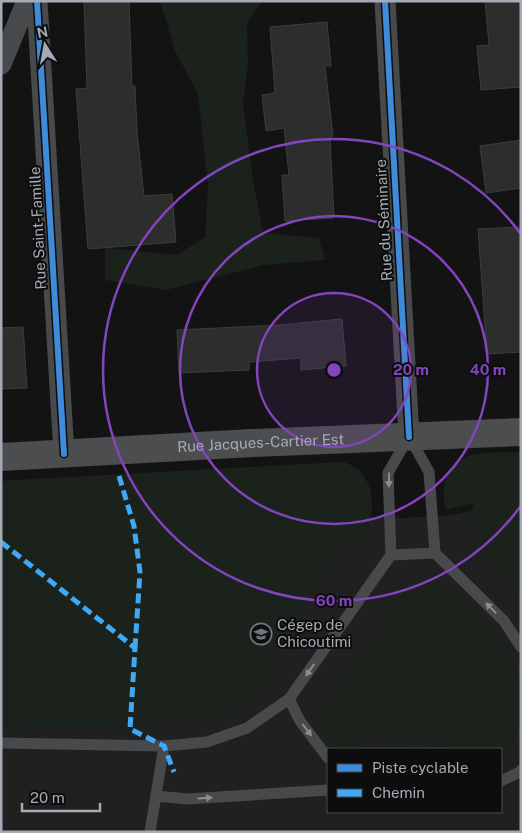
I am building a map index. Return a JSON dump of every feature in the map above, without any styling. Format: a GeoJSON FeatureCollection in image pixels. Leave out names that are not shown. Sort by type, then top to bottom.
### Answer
{"type":"FeatureCollection","features":[{"type":"Feature","properties":{"kind":"main road","name":"Rue Jacques-Cartier Est"},"geometry":{"type":"LineString","coordinates":[[1,457],[521,432]]}},
{"type":"Feature","properties":{"kind":"street"},"geometry":{"type":"LineString","coordinates":[[1,64],[27,1]]}},
{"type":"Feature","properties":{"kind":"street","name":"Rue Saint-Famille"},"geometry":{"type":"LineString","coordinates":[[37,1],[64,454]]}},
{"type":"Feature","properties":{"kind":"street","name":"Rue du Séminaire"},"geometry":{"type":"LineString","coordinates":[[385,1],[409,437]]}},
{"type":"Feature","properties":{"kind":"lane"},"geometry":{"type":"LineString","coordinates":[[1,742],[164,746],[207,742],[247,728],[289,699],[391,555],[388,473],[409,437],[429,472],[435,553],[504,621],[521,647]]}},
{"type":"Feature","properties":{"kind":"lane"},"geometry":{"type":"LineString","coordinates":[[391,555],[435,553]]}},
{"type":"Feature","properties":{"kind":"lane"},"geometry":{"type":"LineString","coordinates":[[289,699],[300,721],[327,757]]}},
{"type":"Feature","properties":{"kind":"lane"},"geometry":{"type":"LineString","coordinates":[[150,832],[164,746]]}},
{"type":"Feature","properties":{"kind":"lane"},"geometry":{"type":"LineString","coordinates":[[502,781],[520,772]]}},
{"type":"Feature","properties":{"kind":"lane"},"geometry":{"type":"LineString","coordinates":[[156,796],[188,798],[327,790]]}},
{"type":"Feature","properties":{"kind":"shaded area"},"geometry":{"type":"Polygon","coordinates":[[[160,1],[260,1],[261,3],[247,23],[248,66],[243,103],[253,180],[263,233],[319,238],[325,260],[264,265],[166,290],[105,280],[105,248],[177,255],[205,237],[208,188],[198,94],[175,51],[160,1]]]}},
{"type":"Feature","properties":{"kind":"shaded area","name":"Cégep de Chicoutimi"},"geometry":{"type":"Polygon","coordinates":[[[521,452],[521,832],[1,832],[1,481],[344,462],[359,470],[368,485],[372,503],[371,518],[452,515],[471,511],[475,502],[521,452]]]}},
{"type":"Feature","properties":{"kind":"shaded area"},"geometry":{"type":"Polygon","coordinates":[[[521,452],[521,589],[498,567],[476,541],[470,522],[474,503],[446,510],[444,487],[453,466],[466,457],[478,454],[521,452]]]}},
{"type":"Feature","properties":{"kind":"shaded area"},"geometry":{"type":"Polygon","coordinates":[[[344,462],[358,470],[365,478],[369,487],[372,507],[362,546],[341,549],[269,657],[279,674],[269,687],[233,710],[208,719],[130,729],[1,726],[1,481],[344,462]]]}},
{"type":"Feature","properties":{"kind":"shaded area"},"geometry":{"type":"Polygon","coordinates":[[[434,578],[486,624],[498,638],[515,667],[521,686],[520,723],[513,742],[502,757],[502,748],[454,748],[367,740],[362,748],[335,748],[326,738],[322,712],[402,595],[423,590],[434,578]]]}},
{"type":"Feature","properties":{"kind":"building"},"geometry":{"type":"Polygon","coordinates":[[[84,1],[129,1],[132,86],[135,86],[137,132],[144,196],[172,194],[176,242],[88,249],[76,89],[87,88],[84,1]]]}},
{"type":"Feature","properties":{"kind":"building"},"geometry":{"type":"Polygon","coordinates":[[[485,1],[521,1],[521,87],[481,90],[477,46],[489,45],[485,1]]]}},
{"type":"Feature","properties":{"kind":"building"},"geometry":{"type":"Polygon","coordinates":[[[327,22],[331,66],[325,66],[333,136],[330,137],[334,218],[285,221],[282,175],[289,175],[284,128],[266,131],[262,95],[275,93],[270,27],[327,22]]]}},
{"type":"Feature","properties":{"kind":"building"},"geometry":{"type":"Polygon","coordinates":[[[521,140],[521,188],[486,193],[480,146],[521,140]]]}},
{"type":"Feature","properties":{"kind":"building"},"geometry":{"type":"Polygon","coordinates":[[[521,227],[521,352],[487,354],[478,229],[521,227]]]}},
{"type":"Feature","properties":{"kind":"building"},"geometry":{"type":"Polygon","coordinates":[[[342,319],[346,366],[301,370],[301,358],[249,362],[249,370],[179,373],[177,330],[279,325],[342,319]]]}},
{"type":"Feature","properties":{"kind":"building"},"geometry":{"type":"Polygon","coordinates":[[[23,327],[27,388],[1,389],[1,328],[23,327]]]}},
{"type":"Feature","properties":{"kind":"marked path"},"geometry":{"type":"LineString","coordinates":[[119,476],[134,526],[140,572],[135,648]]}},
{"type":"Feature","properties":{"kind":"marked path"},"geometry":{"type":"LineString","coordinates":[[1,542],[135,648],[130,729],[164,746],[174,772]]}},
{"type":"Feature","properties":{"kind":"cycle path"},"geometry":{"type":"LineString","coordinates":[[37,1],[64,454]]}},
{"type":"Feature","properties":{"kind":"cycle path"},"geometry":{"type":"LineString","coordinates":[[385,1],[409,437]]}},
{"type":"Feature","properties":{"kind":"place","name":"Cégep de Chicoutimi"},"geometry":{"type":"Point","coordinates":[261,634]}}]}
